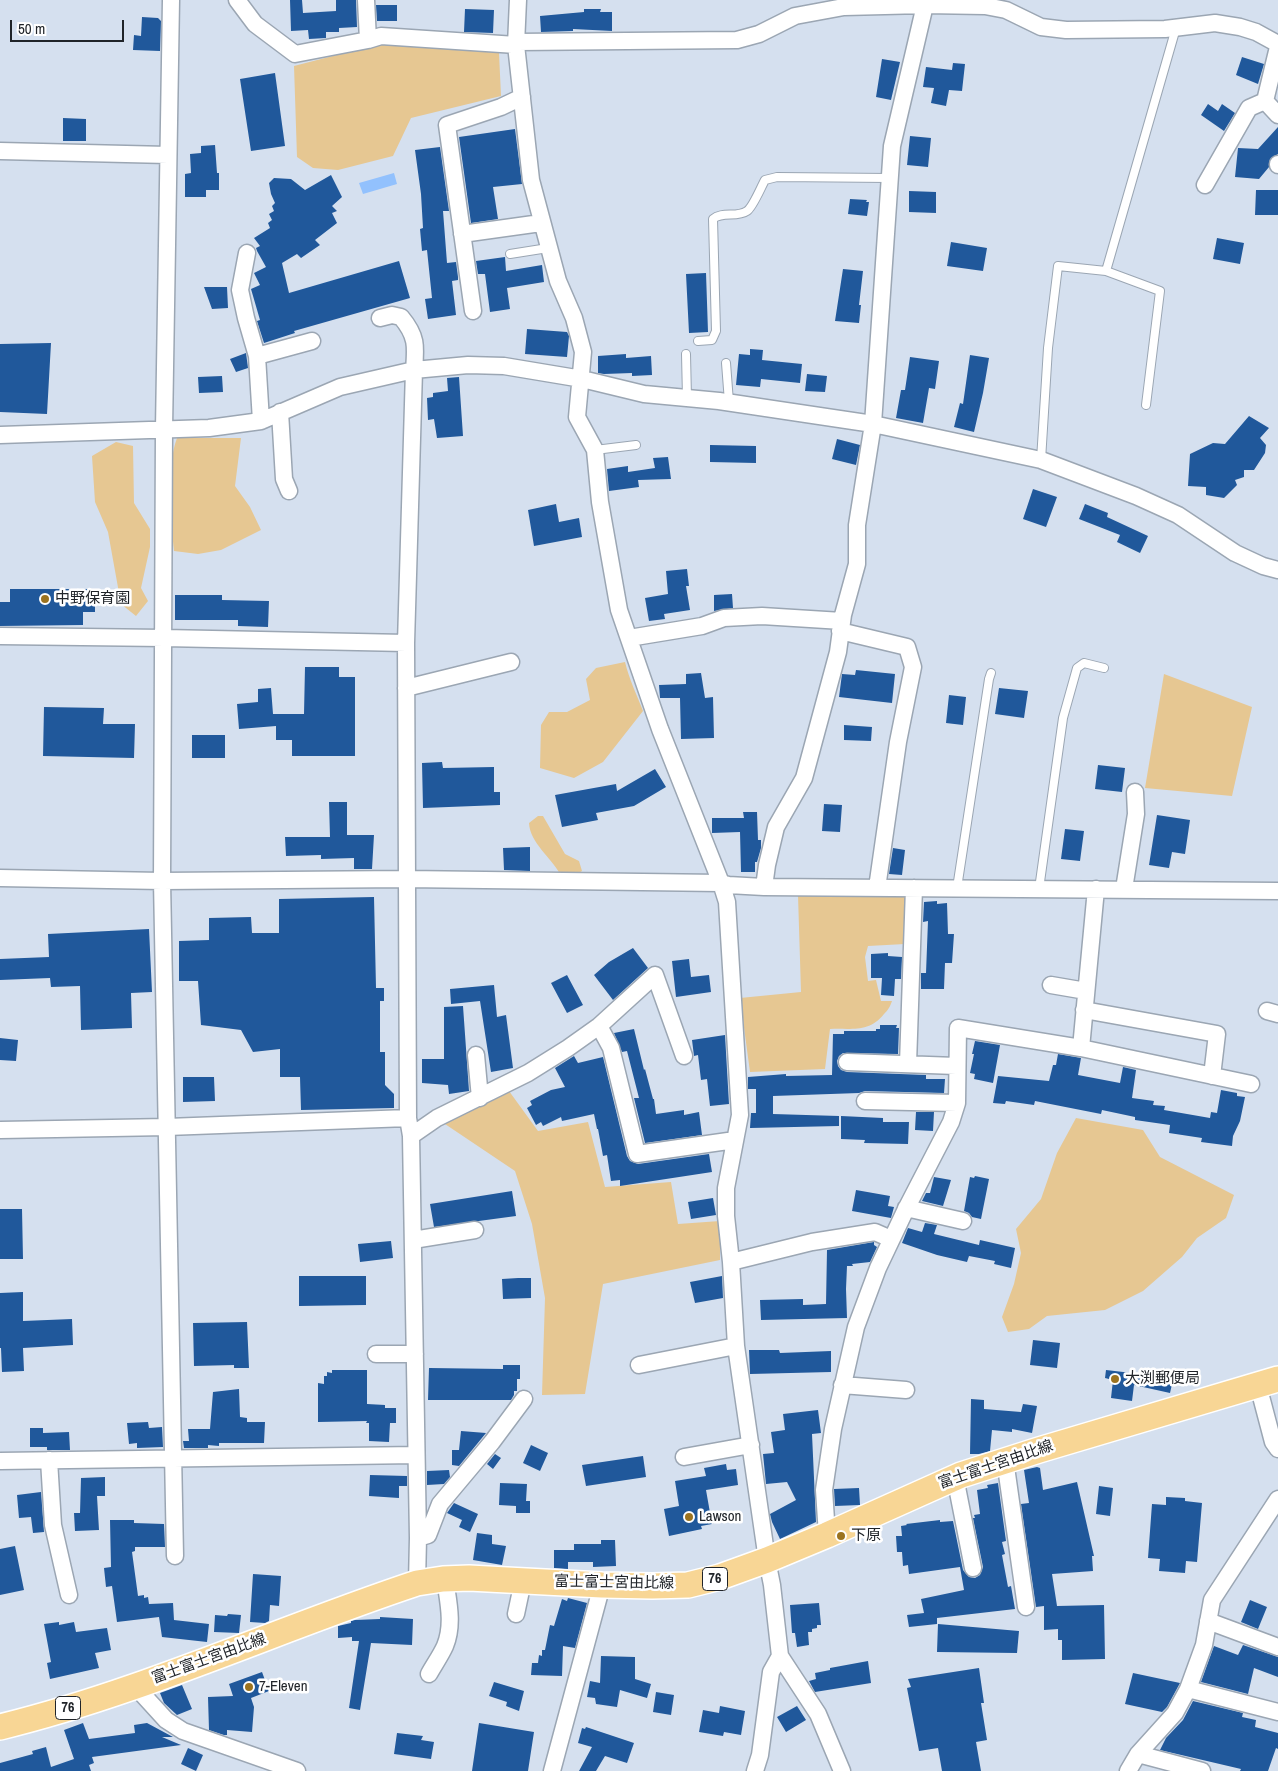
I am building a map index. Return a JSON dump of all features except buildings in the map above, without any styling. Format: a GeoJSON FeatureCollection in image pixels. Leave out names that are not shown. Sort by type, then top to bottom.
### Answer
{"type":"FeatureCollection","features":[{"type":"Feature","properties":{"kind":"main road","name":"富士富士宮由比線"},"geometry":{"type":"LineString","coordinates":[[0,1728],[135,1686],[417,1583],[469,1578],[652,1586],[688,1584],[720,1577],[827,1535],[956,1477],[1005,1460],[1268,1382]]}},
{"type":"Feature","properties":{"kind":"street"},"geometry":{"type":"LineString","coordinates":[[171,0],[164,429],[162,881],[175,1556]]}},
{"type":"Feature","properties":{"kind":"street"},"geometry":{"type":"LineString","coordinates":[[237,0],[255,24],[295,54],[381,36],[516,44],[737,40],[759,34],[795,16],[844,6],[924,4],[985,6],[1006,10],[1041,27],[1066,30],[1096,31],[1176,28],[1215,23],[1256,32],[1278,45],[1265,101]]}},
{"type":"Feature","properties":{"kind":"street"},"geometry":{"type":"LineString","coordinates":[[366,0],[368,40]]}},
{"type":"Feature","properties":{"kind":"street"},"geometry":{"type":"LineString","coordinates":[[518,0],[516,44],[531,180],[558,282],[574,318],[583,352],[578,417],[595,450],[600,502],[619,610],[660,729],[727,902],[740,1115],[726,1188],[726,1216],[736,1346],[772,1585],[780,1656],[818,1714],[842,1771]]}},
{"type":"Feature","properties":{"kind":"street"},"geometry":{"type":"LineString","coordinates":[[764,887],[776,827],[804,778],[838,652],[841,626],[858,564],[857,525],[872,424],[892,146],[924,4]]}},
{"type":"Feature","properties":{"kind":"street"},"geometry":{"type":"LineString","coordinates":[[473,311],[447,126],[502,107],[522,97]]}},
{"type":"Feature","properties":{"kind":"street"},"geometry":{"type":"LineString","coordinates":[[1265,101],[1278,115]]}},
{"type":"Feature","properties":{"kind":"street"},"geometry":{"type":"LineString","coordinates":[[1205,185],[1249,108],[1265,101]]}},
{"type":"Feature","properties":{"kind":"street"},"geometry":{"type":"LineString","coordinates":[[0,151],[168,155]]}},
{"type":"Feature","properties":{"kind":"street"},"geometry":{"type":"LineString","coordinates":[[462,234],[541,223]]}},
{"type":"Feature","properties":{"kind":"street"},"geometry":{"type":"LineString","coordinates":[[248,253],[240,290],[257,356],[261,421]]}},
{"type":"Feature","properties":{"kind":"street"},"geometry":{"type":"LineString","coordinates":[[380,318],[392,315],[401,317],[409,326],[414,336],[416,348],[406,643],[406,879],[408,1118],[411,1136],[418,1538],[417,1583]]}},
{"type":"Feature","properties":{"kind":"street"},"geometry":{"type":"LineString","coordinates":[[257,356],[312,341]]}},
{"type":"Feature","properties":{"kind":"street"},"geometry":{"type":"LineString","coordinates":[[0,435],[209,428],[261,421],[340,387],[414,370],[468,365],[504,366],[582,379],[644,394],[728,402],[872,424],[1041,460],[1136,496],[1178,515],[1236,553],[1263,566],[1278,570]]}},
{"type":"Feature","properties":{"kind":"street"},"geometry":{"type":"LineString","coordinates":[[280,412],[284,479],[289,491]]}},
{"type":"Feature","properties":{"kind":"street"},"geometry":{"type":"LineString","coordinates":[[629,638],[702,626],[724,618],[762,616],[841,626],[907,647],[913,666],[898,742],[877,888]]}},
{"type":"Feature","properties":{"kind":"street"},"geometry":{"type":"LineString","coordinates":[[0,636],[406,643]]}},
{"type":"Feature","properties":{"kind":"street"},"geometry":{"type":"LineString","coordinates":[[406,688],[510,662]]}},
{"type":"Feature","properties":{"kind":"street"},"geometry":{"type":"LineString","coordinates":[[1124,889],[1136,814],[1135,792]]}},
{"type":"Feature","properties":{"kind":"street"},"geometry":{"type":"LineString","coordinates":[[0,878],[162,881],[406,879],[721,883],[764,887],[1278,891]]}},
{"type":"Feature","properties":{"kind":"street"},"geometry":{"type":"LineString","coordinates":[[908,1064],[914,888]]}},
{"type":"Feature","properties":{"kind":"street"},"geometry":{"type":"LineString","coordinates":[[1081,1048],[1096,889]]}},
{"type":"Feature","properties":{"kind":"street"},"geometry":{"type":"LineString","coordinates":[[411,1136],[436,1118],[528,1073],[599,1026],[655,976],[684,1056]]}},
{"type":"Feature","properties":{"kind":"street"},"geometry":{"type":"LineString","coordinates":[[1051,985],[1086,991]]}},
{"type":"Feature","properties":{"kind":"street"},"geometry":{"type":"LineString","coordinates":[[1084,1010],[1216,1034],[1212,1076]]}},
{"type":"Feature","properties":{"kind":"street"},"geometry":{"type":"LineString","coordinates":[[599,1026],[611,1048],[637,1154],[736,1140]]}},
{"type":"Feature","properties":{"kind":"street"},"geometry":{"type":"LineString","coordinates":[[827,1535],[824,1490],[833,1429],[856,1326],[891,1240],[951,1122],[956,1103],[958,1028],[1081,1048],[1251,1084]]}},
{"type":"Feature","properties":{"kind":"street"},"geometry":{"type":"LineString","coordinates":[[476,1055],[480,1098]]}},
{"type":"Feature","properties":{"kind":"street"},"geometry":{"type":"LineString","coordinates":[[847,1062],[956,1066]]}},
{"type":"Feature","properties":{"kind":"street"},"geometry":{"type":"LineString","coordinates":[[865,1100],[956,1103]]}},
{"type":"Feature","properties":{"kind":"street"},"geometry":{"type":"LineString","coordinates":[[0,1130],[167,1127],[408,1118]]}},
{"type":"Feature","properties":{"kind":"street"},"geometry":{"type":"LineString","coordinates":[[906,1208],[963,1221]]}},
{"type":"Feature","properties":{"kind":"street"},"geometry":{"type":"LineString","coordinates":[[413,1240],[475,1230]]}},
{"type":"Feature","properties":{"kind":"street"},"geometry":{"type":"LineString","coordinates":[[731,1262],[812,1242],[875,1232],[891,1240]]}},
{"type":"Feature","properties":{"kind":"street"},"geometry":{"type":"LineString","coordinates":[[639,1365],[736,1346]]}},
{"type":"Feature","properties":{"kind":"street"},"geometry":{"type":"LineString","coordinates":[[376,1354],[415,1354]]}},
{"type":"Feature","properties":{"kind":"street"},"geometry":{"type":"LineString","coordinates":[[1268,1382],[1273,1442],[1278,1449]]}},
{"type":"Feature","properties":{"kind":"street"},"geometry":{"type":"LineString","coordinates":[[842,1385],[906,1390]]}},
{"type":"Feature","properties":{"kind":"street"},"geometry":{"type":"LineString","coordinates":[[418,1538],[428,1535],[440,1504],[492,1442],[524,1399]]}},
{"type":"Feature","properties":{"kind":"street"},"geometry":{"type":"LineString","coordinates":[[684,1457],[751,1445]]}},
{"type":"Feature","properties":{"kind":"street"},"geometry":{"type":"LineString","coordinates":[[0,1461],[416,1455]]}},
{"type":"Feature","properties":{"kind":"street"},"geometry":{"type":"LineString","coordinates":[[49,1460],[54,1525],[69,1595]]}},
{"type":"Feature","properties":{"kind":"street"},"geometry":{"type":"LineString","coordinates":[[1005,1460],[1026,1607]]}},
{"type":"Feature","properties":{"kind":"street"},"geometry":{"type":"LineString","coordinates":[[956,1477],[973,1568]]}},
{"type":"Feature","properties":{"kind":"street"},"geometry":{"type":"LineString","coordinates":[[1128,1771],[1138,1754],[1175,1713],[1188,1689],[1204,1645],[1212,1600],[1278,1498]]}},
{"type":"Feature","properties":{"kind":"street"},"geometry":{"type":"LineString","coordinates":[[429,1674],[445,1646],[450,1632],[450,1616],[445,1579]]}},
{"type":"Feature","properties":{"kind":"street"},"geometry":{"type":"LineString","coordinates":[[516,1614],[523,1581]]}},
{"type":"Feature","properties":{"kind":"street"},"geometry":{"type":"LineString","coordinates":[[552,1771],[602,1585]]}},
{"type":"Feature","properties":{"kind":"street"},"geometry":{"type":"LineString","coordinates":[[1208,1621],[1278,1647]]}},
{"type":"Feature","properties":{"kind":"street"},"geometry":{"type":"LineString","coordinates":[[755,1771],[760,1755],[771,1672],[780,1656]]}},
{"type":"Feature","properties":{"kind":"street"},"geometry":{"type":"LineString","coordinates":[[135,1686],[166,1720],[183,1731],[297,1771]]}},
{"type":"Feature","properties":{"kind":"street"},"geometry":{"type":"LineString","coordinates":[[1188,1689],[1278,1712]]}},
{"type":"Feature","properties":{"kind":"street"},"geometry":{"type":"LineString","coordinates":[[1138,1754],[1202,1771]]}},
{"type":"Feature","properties":{"kind":"lane"},"geometry":{"type":"LineString","coordinates":[[1106,272],[1176,28]]}},
{"type":"Feature","properties":{"kind":"lane"},"geometry":{"type":"LineString","coordinates":[[698,341],[712,340],[716,331],[713,219],[717,216],[738,215],[749,210],[765,180],[777,177],[890,178]]}},
{"type":"Feature","properties":{"kind":"lane"},"geometry":{"type":"LineString","coordinates":[[510,254],[548,248]]}},
{"type":"Feature","properties":{"kind":"lane"},"geometry":{"type":"LineString","coordinates":[[1041,460],[1048,348],[1058,266],[1106,272],[1160,291],[1146,406]]}},
{"type":"Feature","properties":{"kind":"lane"},"geometry":{"type":"LineString","coordinates":[[686,354],[687,398]]}},
{"type":"Feature","properties":{"kind":"lane"},"geometry":{"type":"LineString","coordinates":[[726,363],[728,402]]}},
{"type":"Feature","properties":{"kind":"lane"},"geometry":{"type":"LineString","coordinates":[[595,450],[636,445]]}},
{"type":"Feature","properties":{"kind":"lane"},"geometry":{"type":"LineString","coordinates":[[1039,889],[1063,718],[1077,668],[1084,663],[1104,668]]}},
{"type":"Feature","properties":{"kind":"lane"},"geometry":{"type":"LineString","coordinates":[[957,888],[987,688],[991,673]]}},
{"type":"Feature","properties":{"kind":"shaded area"},"geometry":{"type":"Polygon","coordinates":[[[383,43],[499,53],[501,96],[411,118],[393,156],[338,170],[313,168],[297,157],[294,66],[383,43]]]}},
{"type":"Feature","properties":{"kind":"shaded area"},"geometry":{"type":"Polygon","coordinates":[[[177,438],[241,438],[235,486],[250,507],[261,530],[221,550],[198,554],[174,551],[170,478],[171,463],[177,438]]]}},
{"type":"Feature","properties":{"kind":"shaded area"},"geometry":{"type":"Polygon","coordinates":[[[116,442],[133,446],[134,503],[150,529],[150,547],[141,588],[148,601],[136,616],[121,604],[108,532],[95,502],[92,456],[116,442]]]}},
{"type":"Feature","properties":{"kind":"shaded area"},"geometry":{"type":"Polygon","coordinates":[[[625,662],[643,711],[603,762],[574,778],[540,768],[541,725],[549,712],[567,712],[590,700],[586,679],[596,668],[625,662]]]}},
{"type":"Feature","properties":{"kind":"shaded area"},"geometry":{"type":"Polygon","coordinates":[[[1164,674],[1252,707],[1232,796],[1145,788],[1164,674]]]}},
{"type":"Feature","properties":{"kind":"shaded area"},"geometry":{"type":"Polygon","coordinates":[[[538,816],[543,816],[565,854],[579,861],[582,871],[575,875],[560,874],[537,843],[530,830],[529,823],[538,816]]]}},
{"type":"Feature","properties":{"kind":"shaded area"},"geometry":{"type":"Polygon","coordinates":[[[910,893],[905,944],[868,946],[865,957],[868,981],[876,980],[881,1001],[892,1001],[885,1013],[866,1027],[830,1029],[825,1069],[750,1072],[740,998],[801,992],[798,895],[910,893]]]}},
{"type":"Feature","properties":{"kind":"shaded area"},"geometry":{"type":"Polygon","coordinates":[[[509,1091],[538,1131],[588,1122],[605,1187],[671,1182],[678,1224],[720,1221],[720,1260],[603,1284],[585,1394],[542,1395],[545,1298],[532,1224],[515,1171],[442,1122],[509,1091]]]}},
{"type":"Feature","properties":{"kind":"shaded area"},"geometry":{"type":"Polygon","coordinates":[[[1076,1118],[1143,1130],[1160,1157],[1234,1195],[1226,1218],[1197,1238],[1182,1257],[1143,1291],[1105,1310],[1047,1316],[1029,1329],[1008,1332],[1002,1317],[1014,1284],[1021,1253],[1016,1229],[1041,1199],[1057,1153],[1076,1118]]]}},
{"type":"Feature","properties":{"kind":"water"},"geometry":{"type":"Polygon","coordinates":[[[394,173],[397,184],[363,194],[359,183],[394,173]]]}},
{"type":"Feature","properties":{"kind":"place","name":"中野保育園"},"geometry":{"type":"Point","coordinates":[45,599]}},
{"type":"Feature","properties":{"kind":"place","name":"大渕郵便局"},"geometry":{"type":"Point","coordinates":[1115,1379]}},
{"type":"Feature","properties":{"kind":"place","name":"Lawson"},"geometry":{"type":"Point","coordinates":[689,1517]}},
{"type":"Feature","properties":{"kind":"place","name":"下原"},"geometry":{"type":"Point","coordinates":[841,1536]}},
{"type":"Feature","properties":{"kind":"place","name":"7-Eleven"},"geometry":{"type":"Point","coordinates":[249,1687]}}]}
